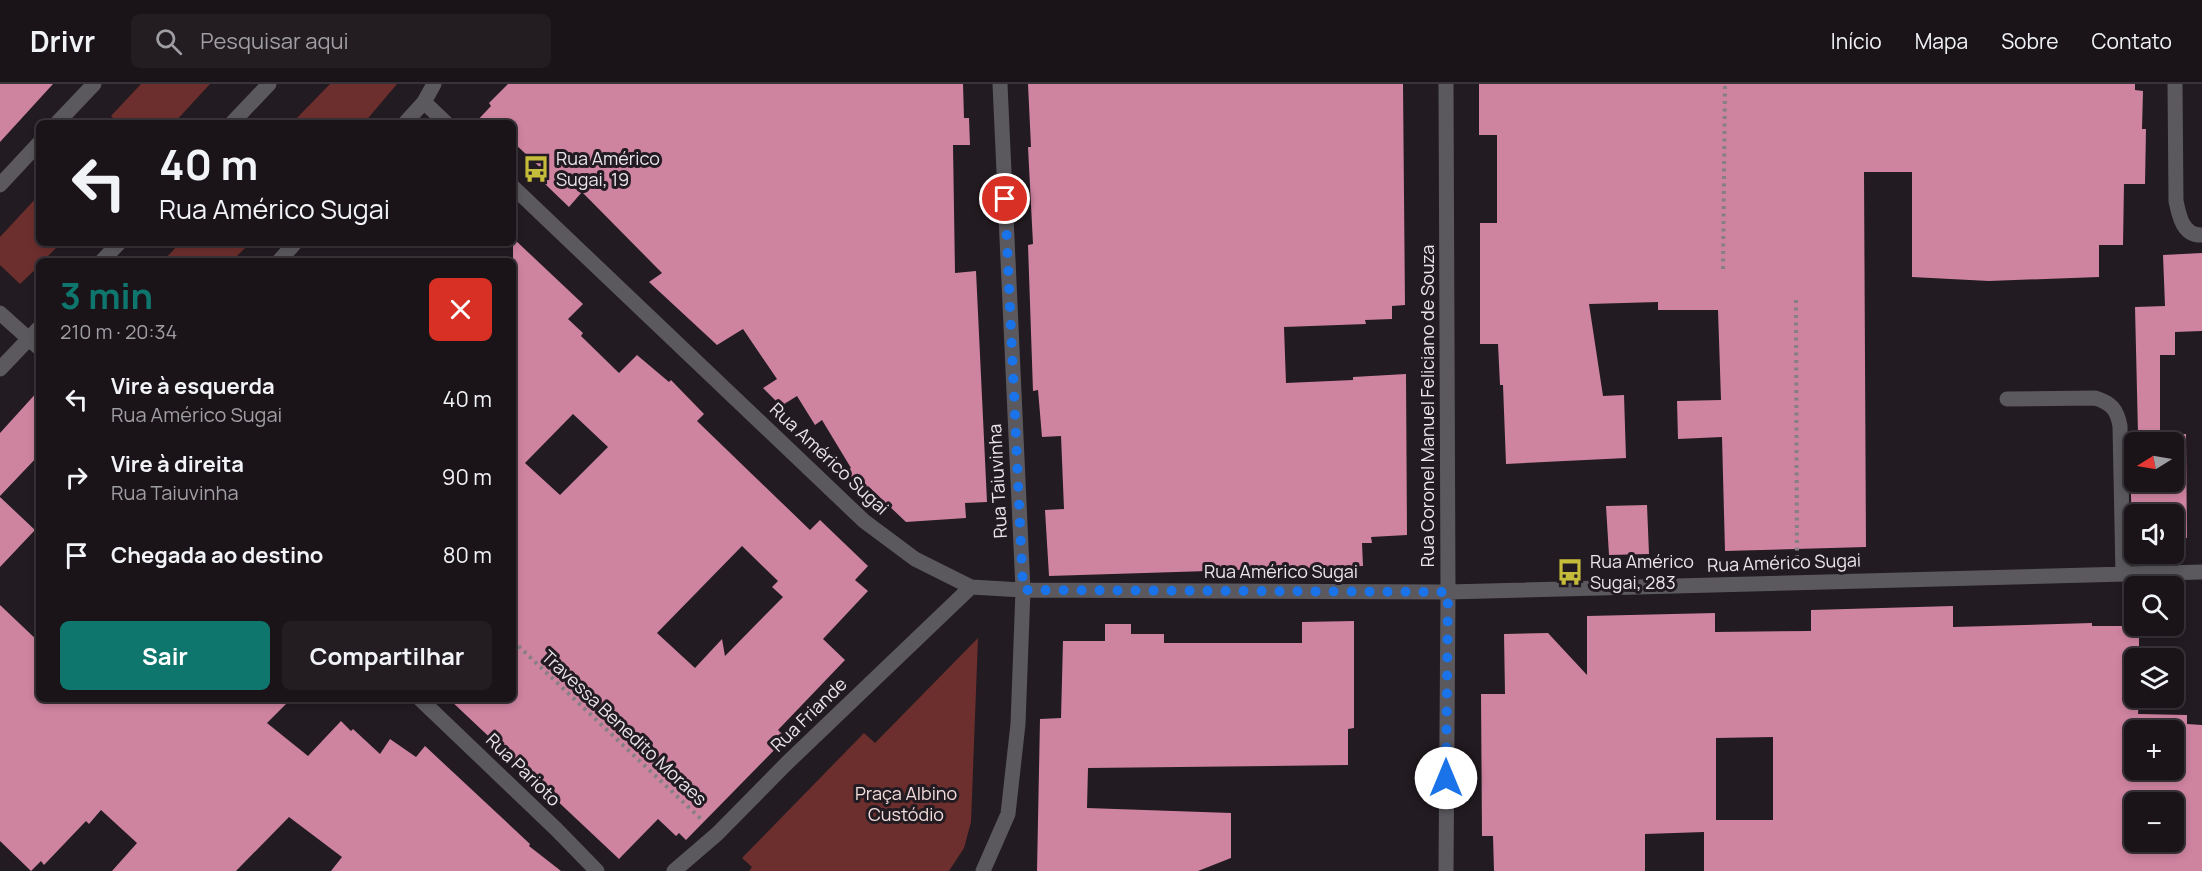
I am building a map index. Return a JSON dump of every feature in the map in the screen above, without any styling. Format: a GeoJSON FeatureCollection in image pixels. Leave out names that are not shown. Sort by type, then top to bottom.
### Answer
{"type":"FeatureCollection","features":[{"type":"Feature","properties":{"kind":"street"},"geometry":{"type":"LineString","coordinates":[[60,120],[94,84]]}},
{"type":"Feature","properties":{"kind":"street"},"geometry":{"type":"LineString","coordinates":[[235,120],[269,84]]}},
{"type":"Feature","properties":{"kind":"street"},"geometry":{"type":"LineString","coordinates":[[408,120],[424,102],[434,84]]}},
{"type":"Feature","properties":{"kind":"street","name":"Rua Taiuvinha"},"geometry":{"type":"LineString","coordinates":[[983,871],[1008,814],[1018,724],[1023,590],[1000,84]]}},
{"type":"Feature","properties":{"kind":"street","name":"Rua Coronel Manuel Feliciano de Souza"},"geometry":{"type":"LineString","coordinates":[[1446,84],[1448,592],[1446,871]]}},
{"type":"Feature","properties":{"kind":"street"},"geometry":{"type":"LineString","coordinates":[[2175,84],[2178,215],[2186,230],[2196,236],[2202,235]]}},
{"type":"Feature","properties":{"kind":"street"},"geometry":{"type":"LineString","coordinates":[[424,102],[443,120]]}},
{"type":"Feature","properties":{"kind":"street"},"geometry":{"type":"LineString","coordinates":[[0,185],[36,146]]}},
{"type":"Feature","properties":{"kind":"street","name":"Rua Américo Sugai"},"geometry":{"type":"LineString","coordinates":[[516,190],[864,521],[915,559],[971,587],[1023,590],[1448,592],[2202,572]]}},
{"type":"Feature","properties":{"kind":"street"},"geometry":{"type":"LineString","coordinates":[[105,258],[116,246]]}},
{"type":"Feature","properties":{"kind":"street"},"geometry":{"type":"LineString","coordinates":[[282,258],[292,246]]}},
{"type":"Feature","properties":{"kind":"street"},"geometry":{"type":"LineString","coordinates":[[0,313],[35,338],[0,369]]}},
{"type":"Feature","properties":{"kind":"street"},"geometry":{"type":"LineString","coordinates":[[2007,399],[2095,398],[2108,402],[2117,413],[2120,426],[2123,574]]}},
{"type":"Feature","properties":{"kind":"street","name":"Rua Friande"},"geometry":{"type":"LineString","coordinates":[[674,871],[717,834],[786,764],[971,587]]}},
{"type":"Feature","properties":{"kind":"street","name":"Rua Parioto"},"geometry":{"type":"LineString","coordinates":[[423,702],[597,871]]}},
{"type":"Feature","properties":{"kind":"path"},"geometry":{"type":"LineString","coordinates":[[1723,268],[1725,84]]}},
{"type":"Feature","properties":{"kind":"path"},"geometry":{"type":"LineString","coordinates":[[1796,300],[1797,582]]}},
{"type":"Feature","properties":{"kind":"path","name":"Travessa Benedito Moraes"},"geometry":{"type":"LineString","coordinates":[[516,644],[717,834]]}},
{"type":"Feature","properties":{"kind":"green space"},"geometry":{"type":"Polygon","coordinates":[[[141,84],[210,84],[177,120],[115,120],[111,116],[141,84]]]}},
{"type":"Feature","properties":{"kind":"green space"},"geometry":{"type":"Polygon","coordinates":[[[330,84],[397,84],[367,120],[295,120],[330,84]]]}},
{"type":"Feature","properties":{"kind":"green space"},"geometry":{"type":"Polygon","coordinates":[[[36,198],[36,246],[58,246],[46,258],[36,258],[36,269],[20,284],[0,265],[0,237],[36,198]]]}},
{"type":"Feature","properties":{"kind":"green space"},"geometry":{"type":"Polygon","coordinates":[[[177,246],[247,246],[235,258],[166,258],[177,246]]]}},
{"type":"Feature","properties":{"kind":"green space","name":"Praça Albino Custódio"},"geometry":{"type":"Polygon","coordinates":[[[978,638],[971,822],[964,848],[949,871],[749,871],[752,867],[742,858],[864,733],[875,743],[978,638]]]}},
{"type":"Feature","properties":{"kind":"building"},"geometry":{"type":"Polygon","coordinates":[[[0,84],[53,84],[0,142],[0,84]]]}},
{"type":"Feature","properties":{"kind":"building"},"geometry":{"type":"Polygon","coordinates":[[[508,84],[963,84],[964,118],[969,118],[970,145],[953,145],[955,273],[976,271],[987,502],[965,503],[966,518],[906,522],[868,486],[863,489],[846,471],[851,468],[822,420],[815,425],[797,396],[781,406],[763,388],[777,379],[743,329],[717,345],[649,282],[662,273],[582,192],[569,207],[545,184],[547,174],[516,145],[516,120],[478,120],[491,106],[489,103],[508,84]]]}},
{"type":"Feature","properties":{"kind":"building"},"geometry":{"type":"Polygon","coordinates":[[[1028,84],[1403,84],[1405,305],[1392,306],[1392,319],[1365,320],[1366,324],[1284,327],[1286,383],[1353,380],[1353,377],[1406,374],[1407,535],[1371,537],[1372,543],[1362,543],[1363,566],[1049,576],[1045,510],[1064,509],[1061,436],[1042,437],[1038,390],[1033,391],[1028,245],[1033,244],[1028,147],[1031,147],[1028,84]]]}},
{"type":"Feature","properties":{"kind":"building"},"geometry":{"type":"Polygon","coordinates":[[[1479,84],[2135,84],[2135,90],[2143,91],[2142,129],[2146,129],[2145,184],[2124,184],[2123,245],[2099,245],[2099,277],[1989,281],[1912,277],[1912,172],[1864,172],[1866,547],[1725,551],[1722,437],[1678,439],[1677,401],[1721,400],[1718,310],[1658,310],[1658,302],[1589,304],[1603,396],[1624,395],[1626,458],[1506,464],[1503,385],[1500,385],[1498,344],[1480,344],[1480,223],[1497,223],[1497,135],[1479,135],[1479,84]]]}},
{"type":"Feature","properties":{"kind":"building"},"geometry":{"type":"Polygon","coordinates":[[[516,241],[583,304],[568,319],[583,333],[581,336],[619,373],[637,355],[669,382],[671,380],[704,414],[697,421],[810,530],[820,520],[868,566],[855,580],[868,591],[823,639],[845,660],[778,730],[786,738],[686,840],[679,833],[676,836],[658,819],[619,859],[452,702],[516,702],[516,258],[513,258],[513,246],[516,246],[516,241]],[[573,414],[525,463],[560,495],[608,447],[573,414]],[[742,546],[657,633],[695,668],[722,639],[725,656],[783,597],[772,587],[778,581],[742,546]]]}},
{"type":"Feature","properties":{"kind":"building"},"geometry":{"type":"Polygon","coordinates":[[[2202,253],[2202,331],[2175,332],[2175,355],[2160,355],[2160,432],[2138,432],[2135,307],[2165,306],[2163,255],[2202,253]]]}},
{"type":"Feature","properties":{"kind":"building"},"geometry":{"type":"Polygon","coordinates":[[[36,393],[36,458],[0,496],[0,433],[36,393]]]}},
{"type":"Feature","properties":{"kind":"building"},"geometry":{"type":"Polygon","coordinates":[[[2184,434],[2186,434],[2187,538],[2184,538],[2184,504],[2131,504],[2131,492],[2184,492],[2184,434]]]}},
{"type":"Feature","properties":{"kind":"building"},"geometry":{"type":"Polygon","coordinates":[[[0,497],[35,530],[0,567],[0,497]]]}},
{"type":"Feature","properties":{"kind":"building"},"geometry":{"type":"Polygon","coordinates":[[[1647,505],[1649,554],[1609,555],[1606,506],[1647,505]]]}},
{"type":"Feature","properties":{"kind":"building"},"geometry":{"type":"Polygon","coordinates":[[[0,605],[36,639],[36,702],[288,702],[267,723],[308,756],[341,721],[380,754],[390,739],[416,757],[425,746],[530,844],[529,846],[561,871],[331,871],[342,857],[289,817],[236,871],[112,871],[137,843],[101,810],[89,824],[86,821],[44,865],[41,861],[31,871],[0,841],[0,605]]]}},
{"type":"Feature","properties":{"kind":"building"},"geometry":{"type":"Polygon","coordinates":[[[1953,606],[1953,627],[2092,623],[2092,626],[2124,626],[2124,636],[2139,636],[2139,648],[2124,648],[2124,708],[2138,708],[2138,714],[2187,715],[2187,724],[2202,725],[2202,871],[1704,871],[1704,832],[1645,834],[1645,871],[1494,871],[1493,836],[1482,836],[1481,694],[1505,694],[1504,634],[1548,633],[1587,675],[1587,616],[1715,613],[1715,632],[1811,631],[1811,610],[1953,606]],[[1773,737],[1716,738],[1716,820],[1773,820],[1773,737]]]}},
{"type":"Feature","properties":{"kind":"building"},"geometry":{"type":"Polygon","coordinates":[[[1354,621],[1354,728],[1348,729],[1348,765],[1088,768],[1087,808],[1231,813],[1231,858],[1198,871],[1037,871],[1040,719],[1061,718],[1063,641],[1105,641],[1105,624],[1131,624],[1131,634],[1164,634],[1164,643],[1302,643],[1302,622],[1354,621]]]}},
{"type":"Feature","properties":{"kind":"place","name":"Rua Américo Sugai, 19"},"geometry":{"type":"Point","coordinates":[536,169]}},
{"type":"Feature","properties":{"kind":"place","name":"Rua Américo Sugai, 283"},"geometry":{"type":"Point","coordinates":[1570,572]}},
{"type":"Feature","properties":{"kind":"route"},"geometry":{"type":"LineString","coordinates":[[1005,199],[1023,590],[1448,592],[1446,778]]}}]}
